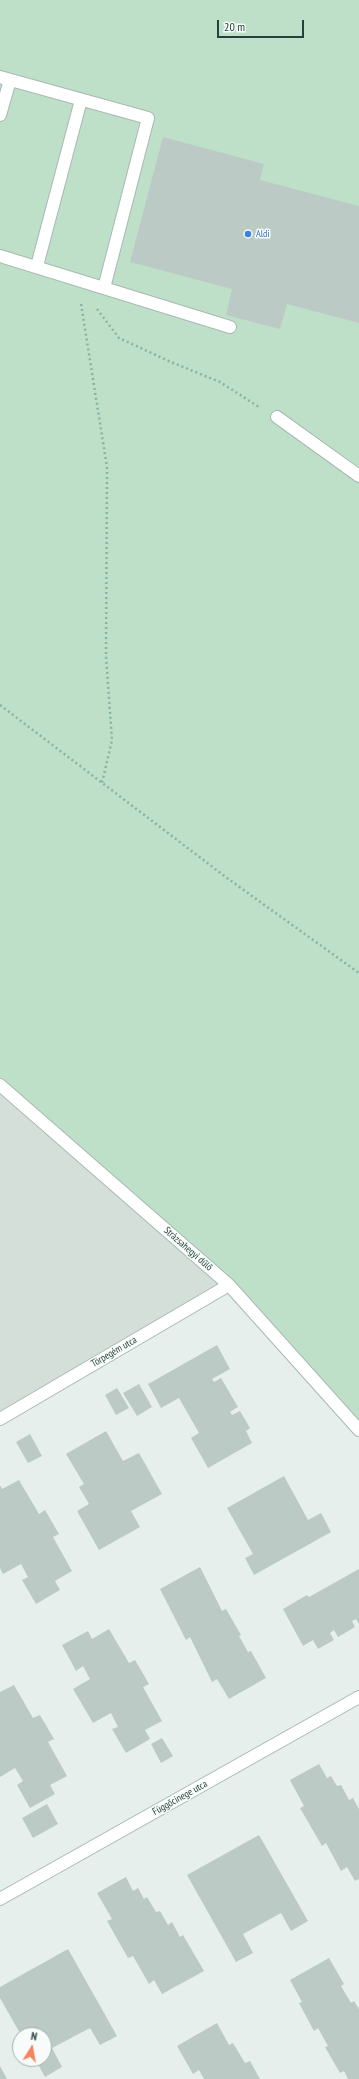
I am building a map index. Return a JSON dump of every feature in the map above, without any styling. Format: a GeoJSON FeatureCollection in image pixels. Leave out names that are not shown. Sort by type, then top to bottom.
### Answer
{"type":"FeatureCollection","features":[{"type":"Feature","properties":{"kind":"street"},"geometry":{"type":"LineString","coordinates":[[0,116],[5,78],[148,118],[104,288]]}},
{"type":"Feature","properties":{"kind":"street"},"geometry":{"type":"LineString","coordinates":[[37,266],[81,100]]}},
{"type":"Feature","properties":{"kind":"street"},"geometry":{"type":"LineString","coordinates":[[0,256],[37,266],[230,327]]}},
{"type":"Feature","properties":{"kind":"street"},"geometry":{"type":"LineString","coordinates":[[277,417],[359,476]]}},
{"type":"Feature","properties":{"kind":"street","name":"Strázsahegyi dűlő"},"geometry":{"type":"LineString","coordinates":[[0,1085],[229,1285],[359,1430]]}},
{"type":"Feature","properties":{"kind":"street","name":"Törpegém utca"},"geometry":{"type":"LineString","coordinates":[[0,1419],[229,1285]]}},
{"type":"Feature","properties":{"kind":"street","name":"Függőcinege utca"},"geometry":{"type":"LineString","coordinates":[[0,1899],[359,1697]]}},
{"type":"Feature","properties":{"kind":"path"},"geometry":{"type":"LineString","coordinates":[[81,304],[107,467],[106,656],[112,740],[102,783]]}},
{"type":"Feature","properties":{"kind":"path"},"geometry":{"type":"LineString","coordinates":[[97,308],[119,338],[171,362],[220,382],[277,417]]}},
{"type":"Feature","properties":{"kind":"path"},"geometry":{"type":"LineString","coordinates":[[0,705],[227,878],[359,973]]}},
{"type":"Feature","properties":{"kind":"shaded area"},"geometry":{"type":"Polygon","coordinates":[[[0,1085],[229,1285],[0,1414],[0,1085]]]}},
{"type":"Feature","properties":{"kind":"green space"},"geometry":{"type":"Polygon","coordinates":[[[0,0],[359,0],[359,1430],[229,1285],[0,1085],[0,0]]]}},
{"type":"Feature","properties":{"kind":"building","name":"Aldi"},"geometry":{"type":"Polygon","coordinates":[[[163,137],[264,164],[260,180],[359,206],[359,323],[287,304],[280,329],[226,315],[232,289],[130,262],[163,137]]]}},
{"type":"Feature","properties":{"kind":"building"},"geometry":{"type":"Polygon","coordinates":[[[217,1345],[230,1369],[212,1379],[214,1382],[221,1378],[238,1407],[230,1412],[232,1415],[240,1411],[250,1428],[246,1431],[252,1443],[208,1468],[191,1438],[199,1433],[179,1398],[161,1408],[148,1384],[217,1345]]]}},
{"type":"Feature","properties":{"kind":"building"},"geometry":{"type":"Polygon","coordinates":[[[139,1384],[152,1407],[137,1416],[123,1393],[139,1384]]]}},
{"type":"Feature","properties":{"kind":"building"},"geometry":{"type":"Polygon","coordinates":[[[117,1388],[129,1408],[116,1415],[105,1395],[117,1388]]]}},
{"type":"Feature","properties":{"kind":"building"},"geometry":{"type":"Polygon","coordinates":[[[106,1431],[123,1461],[139,1453],[162,1494],[131,1511],[140,1527],[99,1550],[77,1511],[89,1504],[79,1487],[84,1484],[66,1454],[106,1431]]]}},
{"type":"Feature","properties":{"kind":"building"},"geometry":{"type":"Polygon","coordinates":[[[30,1434],[42,1456],[28,1463],[16,1442],[30,1434]]]}},
{"type":"Feature","properties":{"kind":"building"},"geometry":{"type":"Polygon","coordinates":[[[284,1476],[308,1520],[321,1513],[331,1532],[254,1575],[245,1558],[253,1554],[227,1508],[284,1476]]]}},
{"type":"Feature","properties":{"kind":"building"},"geometry":{"type":"Polygon","coordinates":[[[19,1480],[39,1514],[45,1510],[59,1534],[53,1537],[72,1571],[55,1581],[60,1590],[36,1604],[22,1580],[28,1577],[21,1564],[3,1574],[0,1568],[0,1485],[2,1489],[19,1480]]]}},
{"type":"Feature","properties":{"kind":"building"},"geometry":{"type":"Polygon","coordinates":[[[200,1567],[222,1611],[226,1609],[241,1635],[239,1636],[248,1652],[251,1651],[266,1678],[229,1699],[217,1679],[212,1682],[190,1637],[186,1640],[160,1589],[200,1567]]]}},
{"type":"Feature","properties":{"kind":"building"},"geometry":{"type":"Polygon","coordinates":[[[359,1569],[359,1624],[356,1619],[352,1621],[355,1627],[338,1637],[334,1630],[330,1633],[334,1640],[318,1649],[313,1640],[303,1646],[283,1609],[307,1595],[309,1597],[359,1569]]]}},
{"type":"Feature","properties":{"kind":"building"},"geometry":{"type":"Polygon","coordinates":[[[109,1629],[129,1663],[135,1660],[149,1684],[143,1687],[162,1721],[145,1730],[150,1739],[126,1753],[112,1729],[118,1727],[111,1713],[93,1723],[73,1689],[90,1679],[83,1666],[76,1671],[62,1645],[88,1631],[92,1639],[109,1629]]]}},
{"type":"Feature","properties":{"kind":"building"},"geometry":{"type":"Polygon","coordinates":[[[14,1685],[33,1718],[40,1715],[54,1739],[48,1742],[67,1776],[50,1785],[55,1794],[30,1808],[17,1785],[23,1781],[15,1768],[0,1777],[0,1692],[14,1685]]]}},
{"type":"Feature","properties":{"kind":"building"},"geometry":{"type":"Polygon","coordinates":[[[162,1738],[173,1756],[161,1763],[151,1744],[162,1738]]]}},
{"type":"Feature","properties":{"kind":"building"},"geometry":{"type":"Polygon","coordinates":[[[319,1764],[327,1778],[331,1776],[337,1786],[341,1785],[349,1800],[353,1798],[359,1809],[359,1879],[355,1881],[347,1867],[341,1871],[326,1843],[322,1846],[300,1808],[304,1806],[290,1780],[319,1764]]]}},
{"type":"Feature","properties":{"kind":"building"},"geometry":{"type":"Polygon","coordinates":[[[47,1804],[58,1824],[33,1838],[22,1818],[47,1804]]]}},
{"type":"Feature","properties":{"kind":"building"},"geometry":{"type":"Polygon","coordinates":[[[259,1835],[308,1921],[291,1931],[281,1913],[243,1934],[253,1953],[236,1962],[187,1875],[259,1835]]]}},
{"type":"Feature","properties":{"kind":"building"},"geometry":{"type":"Polygon","coordinates":[[[126,1877],[133,1891],[138,1888],[144,1899],[147,1897],[156,1912],[160,1911],[168,1925],[172,1922],[180,1937],[183,1935],[204,1971],[162,1994],[154,1980],[149,1984],[133,1956],[128,1958],[107,1921],[112,1919],[97,1893],[126,1877]]]}},
{"type":"Feature","properties":{"kind":"building"},"geometry":{"type":"Polygon","coordinates":[[[68,1949],[117,2036],[100,2045],[90,2028],[52,2048],[52,2027],[16,2027],[0,1998],[0,1987],[68,1949]]]}},
{"type":"Feature","properties":{"kind":"building"},"geometry":{"type":"Polygon","coordinates":[[[329,1958],[344,1984],[341,1986],[351,2003],[354,2001],[359,2009],[359,2079],[348,2079],[344,2071],[340,2073],[325,2047],[328,2046],[318,2028],[314,2031],[299,2003],[302,2002],[290,1980],[329,1958]]]}},
{"type":"Feature","properties":{"kind":"building"},"geometry":{"type":"Polygon","coordinates":[[[217,2023],[229,2045],[233,2043],[245,2063],[250,2061],[260,2079],[204,2079],[199,2070],[193,2074],[177,2046],[217,2023]]]}},
{"type":"Feature","properties":{"kind":"building"},"geometry":{"type":"Polygon","coordinates":[[[52,2048],[62,2067],[45,2077],[39,2067],[52,2067],[52,2048]]]}},
{"type":"Feature","properties":{"kind":"building"},"geometry":{"type":"Polygon","coordinates":[[[0,2066],[7,2079],[0,2079],[0,2066]]]}},
{"type":"Feature","properties":{"kind":"place","name":"Aldi"},"geometry":{"type":"Point","coordinates":[248,234]}}]}
